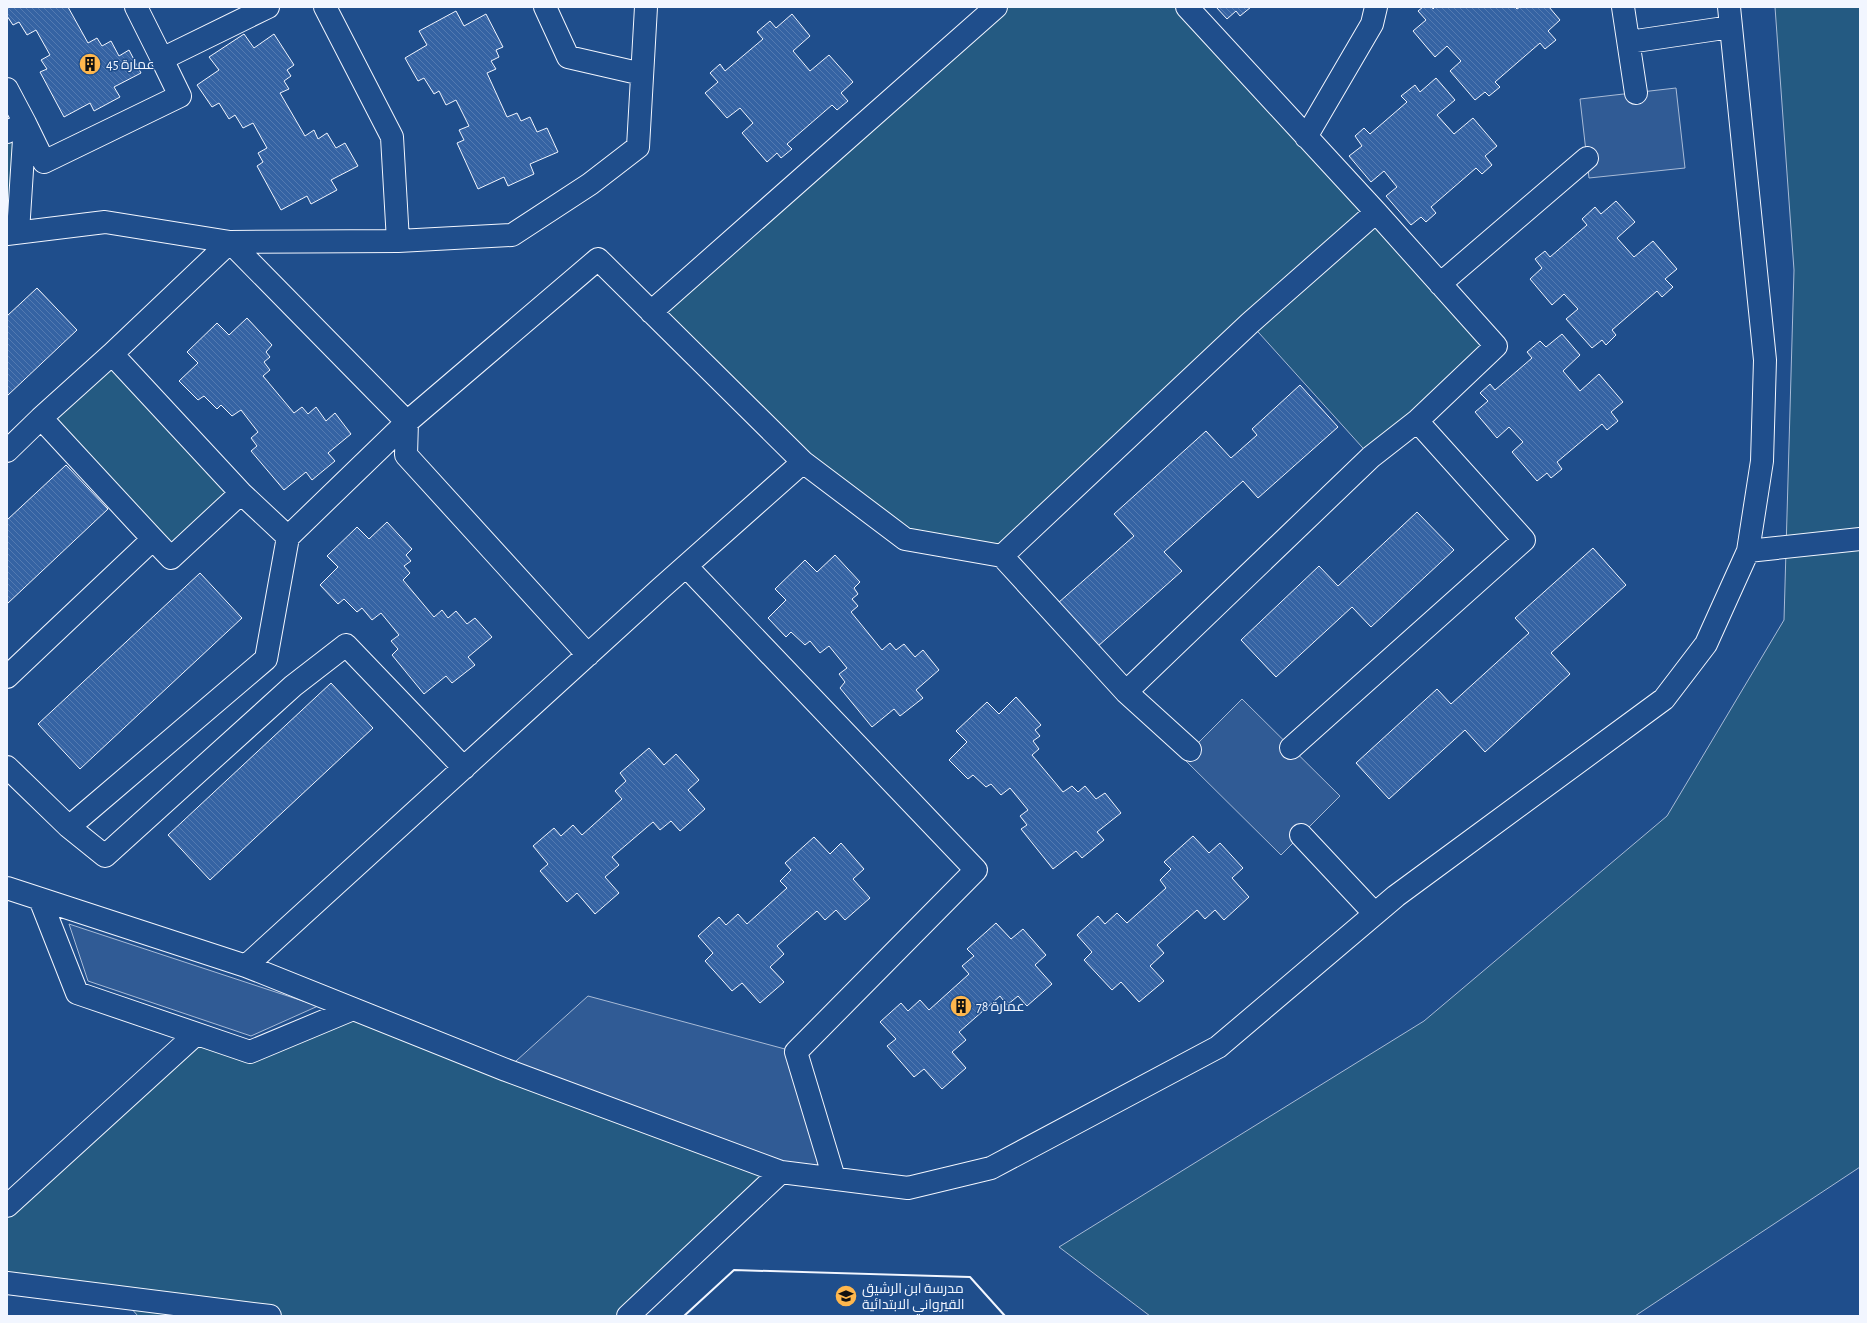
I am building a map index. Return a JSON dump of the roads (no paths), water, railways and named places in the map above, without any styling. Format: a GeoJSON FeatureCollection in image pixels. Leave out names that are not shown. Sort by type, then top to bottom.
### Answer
{"type":"FeatureCollection","features":[{"type":"Feature","properties":{"kind":"street"},"geometry":{"type":"LineString","coordinates":[[16,127],[44,162],[180,96],[136,7]]}},
{"type":"Feature","properties":{"kind":"street"},"geometry":{"type":"LineString","coordinates":[[162,59],[268,7]]}},
{"type":"Feature","properties":{"kind":"street"},"geometry":{"type":"LineString","coordinates":[[326,7],[392,137],[398,241]]}},
{"type":"Feature","properties":{"kind":"street"},"geometry":{"type":"LineString","coordinates":[[545,7],[568,57],[642,74]]}},
{"type":"Feature","properties":{"kind":"street"},"geometry":{"type":"LineString","coordinates":[[7,89],[16,127],[12,233],[105,222],[230,242],[398,241],[512,235],[590,184],[638,147],[646,7]]}},
{"type":"Feature","properties":{"kind":"street"},"geometry":{"type":"LineString","coordinates":[[651,312],[996,7]]}},
{"type":"Feature","properties":{"kind":"street"},"geometry":{"type":"LineString","coordinates":[[1126,692],[1370,458],[1417,421],[1496,346],[1376,212],[1187,7]]}},
{"type":"Feature","properties":{"kind":"street"},"geometry":{"type":"LineString","coordinates":[[1306,137],[1372,24],[1376,7]]}},
{"type":"Feature","properties":{"kind":"street"},"geometry":{"type":"LineString","coordinates":[[1623,7],[1636,93]]}},
{"type":"Feature","properties":{"kind":"street"},"geometry":{"type":"LineString","coordinates":[[7,888],[246,966],[506,1070],[781,1172],[908,1188],[991,1168],[1218,1047],[1396,896],[1664,699],[1706,644],[1748,551],[1762,461],[1765,360],[1730,17],[1629,42]]}},
{"type":"Feature","properties":{"kind":"street"},"geometry":{"type":"LineString","coordinates":[[1440,284],[1586,158]]}},
{"type":"Feature","properties":{"kind":"street"},"geometry":{"type":"LineString","coordinates":[[1002,556],[1250,323],[1376,212]]}},
{"type":"Feature","properties":{"kind":"street"},"geometry":{"type":"LineString","coordinates":[[7,451],[230,242]]}},
{"type":"Feature","properties":{"kind":"street"},"geometry":{"type":"LineString","coordinates":[[230,242],[407,422],[406,455],[588,655]]}},
{"type":"Feature","properties":{"kind":"street"},"geometry":{"type":"LineString","coordinates":[[69,827],[266,659],[288,537],[407,422],[598,259],[803,462],[905,539],[1002,556],[1126,692],[1190,750]]}},
{"type":"Feature","properties":{"kind":"street"},"geometry":{"type":"LineString","coordinates":[[112,354],[241,493],[288,537]]}},
{"type":"Feature","properties":{"kind":"street"},"geometry":{"type":"LineString","coordinates":[[41,418],[171,558],[241,493]]}},
{"type":"Feature","properties":{"kind":"street"},"geometry":{"type":"LineString","coordinates":[[1291,748],[1524,540],[1417,421]]}},
{"type":"Feature","properties":{"kind":"street"},"geometry":{"type":"LineString","coordinates":[[246,966],[686,566],[803,462]]}},
{"type":"Feature","properties":{"kind":"street"},"geometry":{"type":"LineString","coordinates":[[1748,551],[1860,539]]}},
{"type":"Feature","properties":{"kind":"street"},"geometry":{"type":"LineString","coordinates":[[7,677],[153,540]]}},
{"type":"Feature","properties":{"kind":"street"},"geometry":{"type":"LineString","coordinates":[[686,566],[976,870],[796,1052],[834,1178]]}},
{"type":"Feature","properties":{"kind":"street"},"geometry":{"type":"LineString","coordinates":[[7,767],[69,827],[105,856],[293,686],[346,645],[464,768]]}},
{"type":"Feature","properties":{"kind":"street"},"geometry":{"type":"LineString","coordinates":[[1301,835],[1375,914]]}},
{"type":"Feature","properties":{"kind":"street"},"geometry":{"type":"LineString","coordinates":[[40,899],[77,993],[250,1052],[353,1009]]}},
{"type":"Feature","properties":{"kind":"street"},"geometry":{"type":"LineString","coordinates":[[7,1206],[196,1034]]}},
{"type":"Feature","properties":{"kind":"street"},"geometry":{"type":"LineString","coordinates":[[628,1316],[781,1172]]}},
{"type":"Feature","properties":{"kind":"street"},"geometry":{"type":"LineString","coordinates":[[7,1283],[270,1316]]}},
{"type":"Feature","properties":{"kind":"street"},"geometry":{"type":"LineString","coordinates":[[122,1298],[138,1316]]}},
{"type":"Feature","properties":{"kind":"place","name":"عمارة 45"},"geometry":{"type":"Point","coordinates":[90,64]}},
{"type":"Feature","properties":{"kind":"place","name":"عمارة 78"},"geometry":{"type":"Point","coordinates":[961,1006]}},
{"type":"Feature","properties":{"kind":"place","name":"مدرسة ابن الرشيق القيرواني الابتدائية"},"geometry":{"type":"Point","coordinates":[846,1296]}}]}
